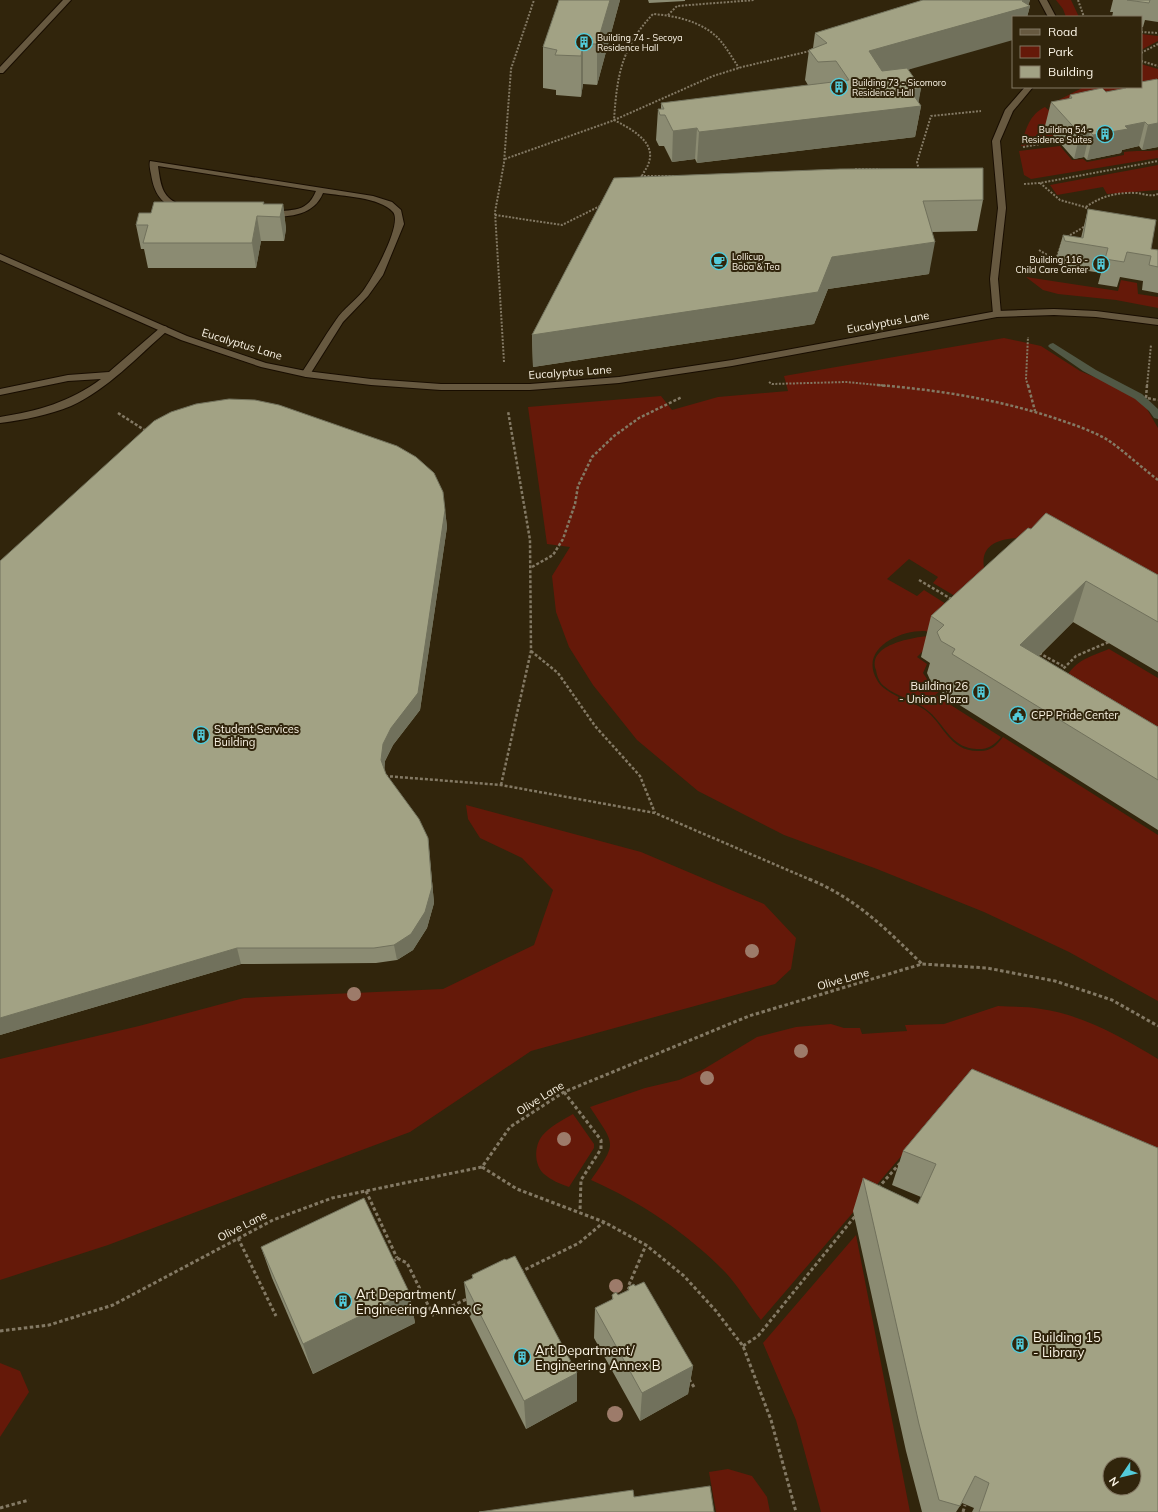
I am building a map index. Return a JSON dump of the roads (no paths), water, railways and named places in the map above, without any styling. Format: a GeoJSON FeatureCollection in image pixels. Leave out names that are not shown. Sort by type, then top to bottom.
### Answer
{"type":"FeatureCollection","features":[{"type":"Feature","properties":{"kind":"street"},"geometry":{"type":"LineString","coordinates":[[0,72],[67,0]]}},
{"type":"Feature","properties":{"kind":"street"},"geometry":{"type":"LineString","coordinates":[[1043,0],[1051,16]]}},
{"type":"Feature","properties":{"kind":"street"},"geometry":{"type":"LineString","coordinates":[[997,314],[994,279],[1002,208],[996,141],[1009,110],[1028,88]]}},
{"type":"Feature","properties":{"kind":"street"},"geometry":{"type":"LineString","coordinates":[[193,210],[178,207],[158,193],[153,163],[373,198],[389,204],[398,212],[400,224],[379,275],[365,294],[340,320],[306,374]]}},
{"type":"Feature","properties":{"kind":"street"},"geometry":{"type":"LineString","coordinates":[[260,215],[282,215],[304,210],[314,204],[321,189]]}},
{"type":"Feature","properties":{"kind":"street","name":"Eucalyptus Lane"},"geometry":{"type":"LineString","coordinates":[[0,257],[219,352],[264,365],[306,374],[371,382],[441,387],[505,388],[568,385],[620,380],[732,363],[997,314],[1048,312],[1096,314],[1155,322]]}},
{"type":"Feature","properties":{"kind":"street"},"geometry":{"type":"LineString","coordinates":[[0,420],[21,417],[57,408],[86,394],[164,329]]}},
{"type":"Feature","properties":{"kind":"street"},"geometry":{"type":"LineString","coordinates":[[0,392],[68,378],[110,375]]}},
{"type":"Feature","properties":{"kind":"waterway"},"geometry":{"type":"LineString","coordinates":[[1053,346],[1098,375],[1139,396],[1153,408],[1158,416]]}},
{"type":"Feature","properties":{"kind":"place","name":"Building 74 - Secoya Residence Hall"},"geometry":{"type":"Point","coordinates":[584,42]}},
{"type":"Feature","properties":{"kind":"place","name":"Building 73 - Sicomoro Residence Hall"},"geometry":{"type":"Point","coordinates":[839,87]}},
{"type":"Feature","properties":{"kind":"place","name":"Building 54 - Residence Suites"},"geometry":{"type":"Point","coordinates":[1105,134]}},
{"type":"Feature","properties":{"kind":"place","name":"Lollicup Boba & Tea"},"geometry":{"type":"Point","coordinates":[719,261]}},
{"type":"Feature","properties":{"kind":"place","name":"Building 116 - Child Care Center"},"geometry":{"type":"Point","coordinates":[1101,264]}},
{"type":"Feature","properties":{"kind":"place","name":"Building 26 - Union Plaza"},"geometry":{"type":"Point","coordinates":[981,692]}},
{"type":"Feature","properties":{"kind":"place","name":"CPP Pride Center"},"geometry":{"type":"Point","coordinates":[1018,715]}},
{"type":"Feature","properties":{"kind":"place","name":"Student Services Building"},"geometry":{"type":"Point","coordinates":[201,735]}},
{"type":"Feature","properties":{"kind":"place","name":"Art Department/ Engineering Annex C"},"geometry":{"type":"Point","coordinates":[343,1301]}},
{"type":"Feature","properties":{"kind":"place","name":"Building 15 - Library"},"geometry":{"type":"Point","coordinates":[1020,1344]}},
{"type":"Feature","properties":{"kind":"place","name":"Art Department/ Engineering Annex B"},"geometry":{"type":"Point","coordinates":[522,1357]}}]}
